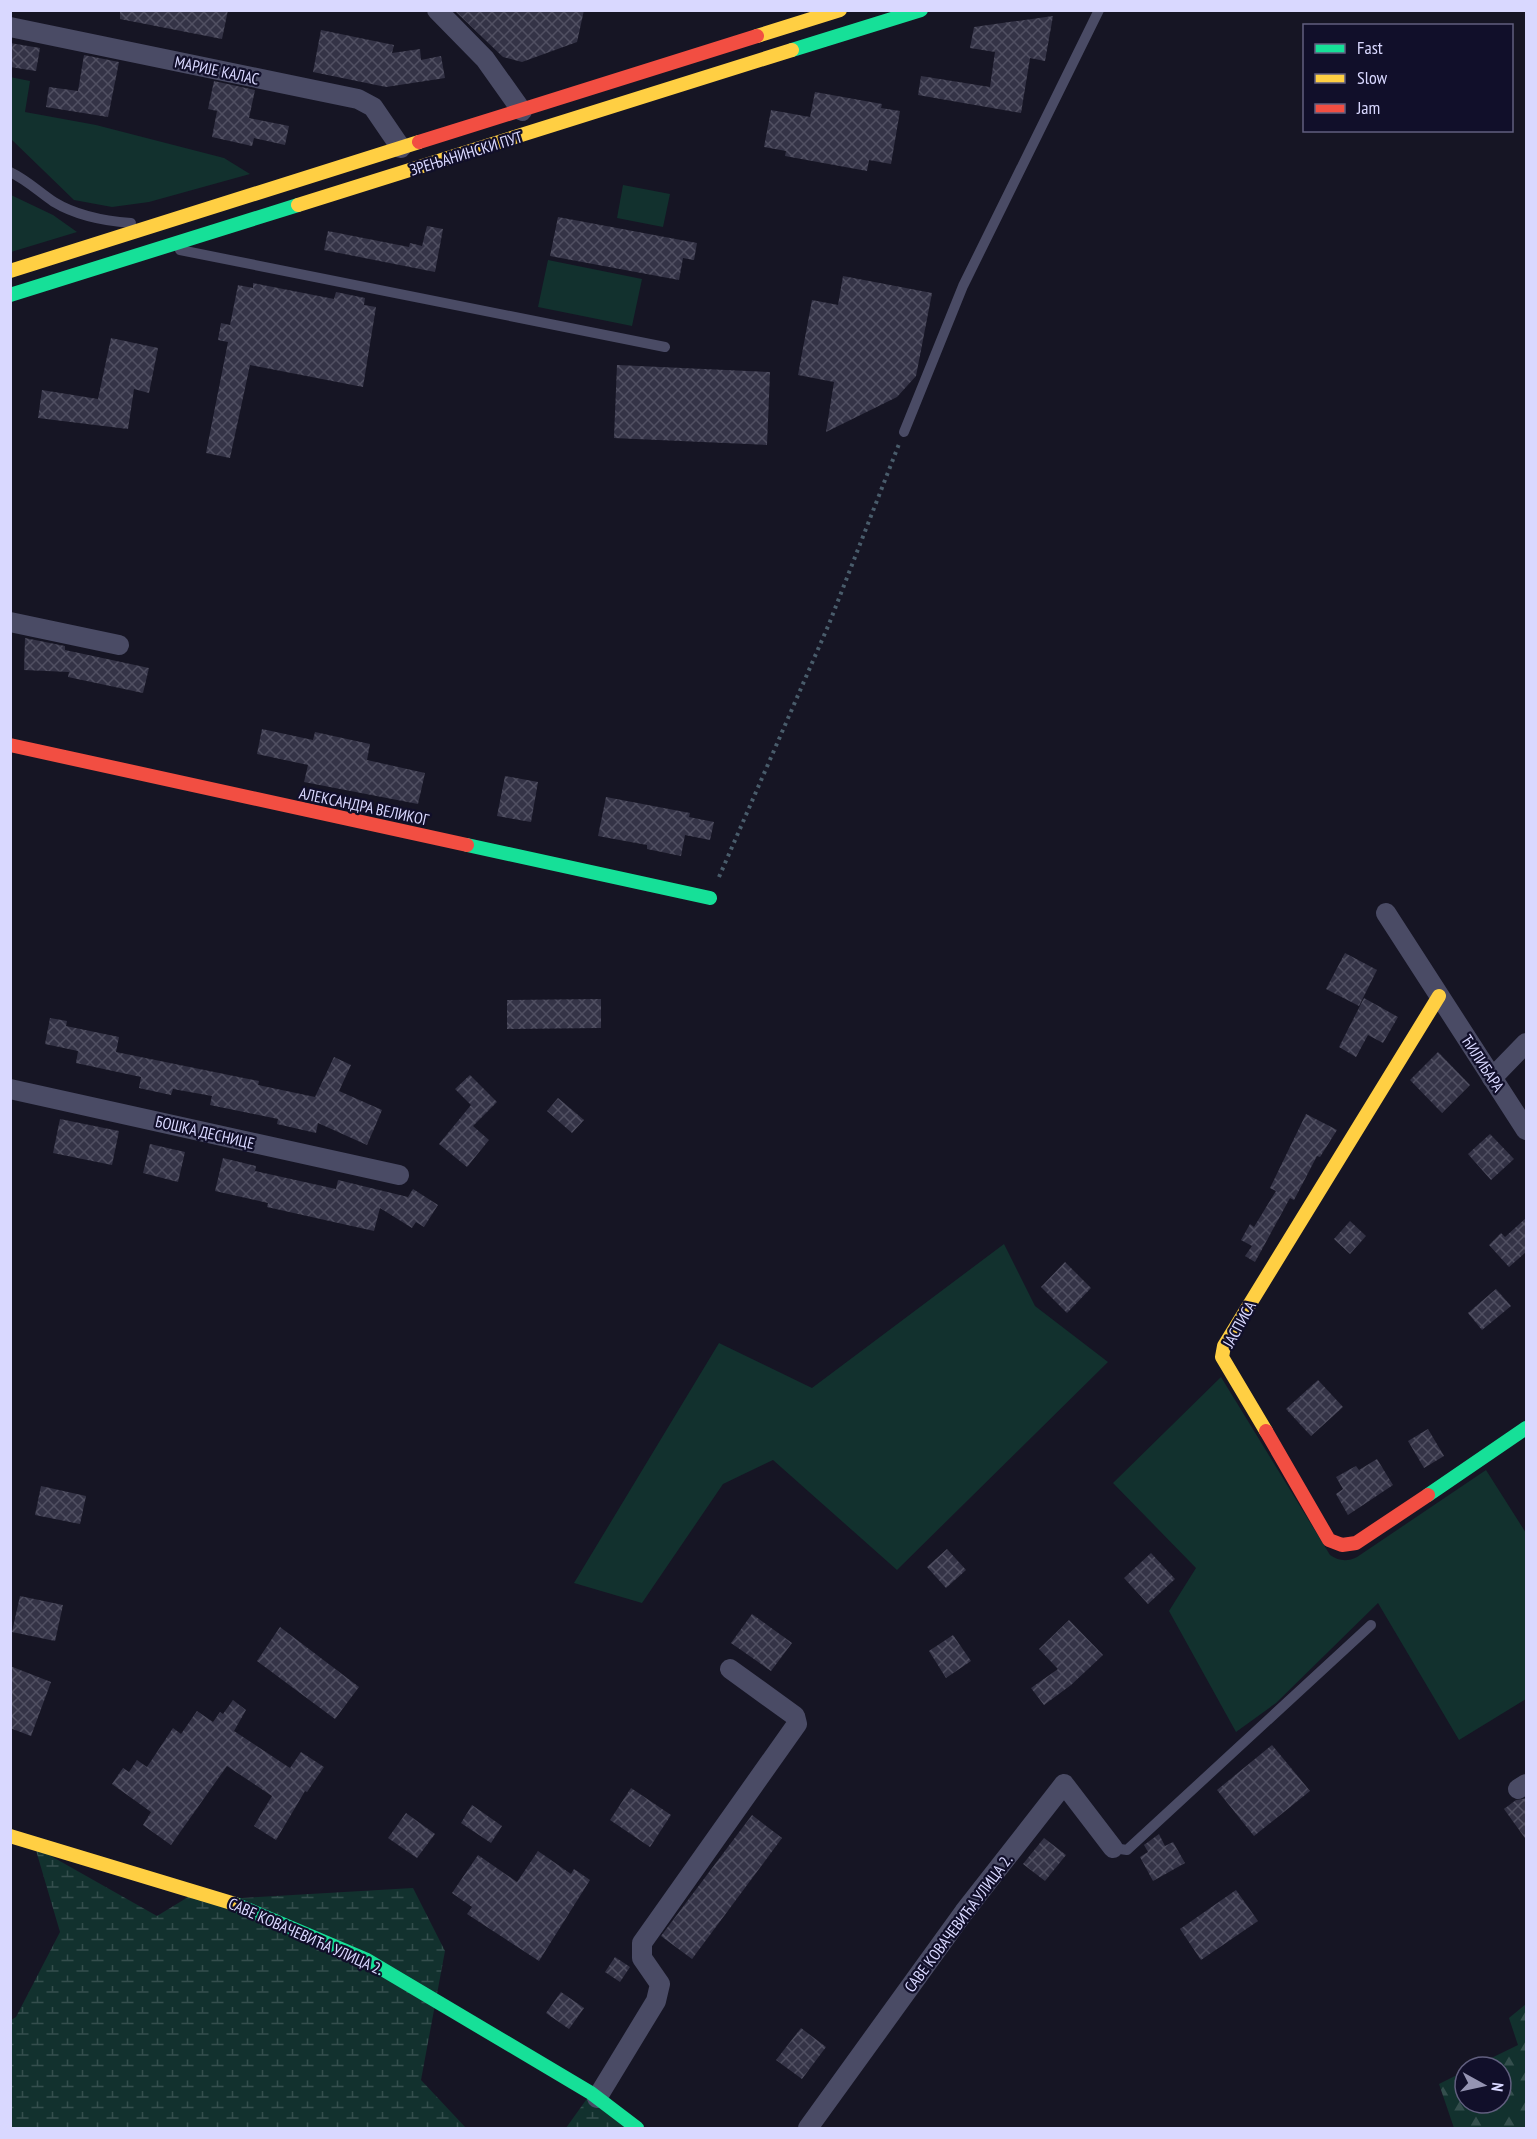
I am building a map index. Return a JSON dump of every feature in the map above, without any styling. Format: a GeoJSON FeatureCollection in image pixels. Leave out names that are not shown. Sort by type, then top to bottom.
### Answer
{"type":"FeatureCollection","features":[{"type":"Feature","properties":{"kind":"street"},"geometry":{"type":"LineString","coordinates":[[437,10],[484,59],[522,111]]}},
{"type":"Feature","properties":{"kind":"street","name":"ЗРЕЊАНИНСКИ ПУТ"},"geometry":{"type":"LineString","coordinates":[[10,271],[840,10]]}},
{"type":"Feature","properties":{"kind":"street","name":"ЗРЕЊАНИНСКИ ПУТ"},"geometry":{"type":"LineString","coordinates":[[10,295],[921,10]]}},
{"type":"Feature","properties":{"kind":"street","name":"МАРИЈЕ КАЛАС"},"geometry":{"type":"LineString","coordinates":[[10,27],[358,99],[373,107],[401,148]]}},
{"type":"Feature","properties":{"kind":"street"},"geometry":{"type":"LineString","coordinates":[[10,622],[119,645]]}},
{"type":"Feature","properties":{"kind":"street","name":"АЛЕКСАНДРА ВЕЛИКОГ"},"geometry":{"type":"LineString","coordinates":[[10,745],[710,898]]}},
{"type":"Feature","properties":{"kind":"street"},"geometry":{"type":"LineString","coordinates":[[1386,913],[1439,996]]}},
{"type":"Feature","properties":{"kind":"street","name":"ЋИЛИБАРА"},"geometry":{"type":"LineString","coordinates":[[1439,996],[1527,1130]]}},
{"type":"Feature","properties":{"kind":"street","name":"ЈАСПИСА"},"geometry":{"type":"LineString","coordinates":[[1439,996],[1250,1302],[1224,1346],[1222,1357],[1329,1540],[1336,1544],[1349,1545],[1356,1542],[1527,1428]]}},
{"type":"Feature","properties":{"kind":"street"},"geometry":{"type":"LineString","coordinates":[[1492,1078],[1527,1043]]}},
{"type":"Feature","properties":{"kind":"street","name":"БОШКА ДЕСНИЦЕ"},"geometry":{"type":"LineString","coordinates":[[10,1089],[399,1175]]}},
{"type":"Feature","properties":{"kind":"street"},"geometry":{"type":"LineString","coordinates":[[597,2097],[656,2001],[660,1984],[642,1958],[642,1943],[797,1724],[795,1716],[730,1669]]}},
{"type":"Feature","properties":{"kind":"street","name":"САВЕ КОВАЧЕВИЋА УЛИЦА 2."},"geometry":{"type":"LineString","coordinates":[[808,2128],[964,1912],[1064,1784],[1113,1848]]}},
{"type":"Feature","properties":{"kind":"street","name":"САВЕ КОВАЧЕВИЋА УЛИЦА 2."},"geometry":{"type":"LineString","coordinates":[[10,1836],[30,1840],[224,1899],[367,1960],[597,2097],[637,2128]]}},
{"type":"Feature","properties":{"kind":"lane"},"geometry":{"type":"LineString","coordinates":[[904,432],[963,286],[1099,10]]}},
{"type":"Feature","properties":{"kind":"lane"},"geometry":{"type":"LineString","coordinates":[[10,172],[24,178],[67,209],[99,219],[156,225]]}},
{"type":"Feature","properties":{"kind":"lane"},"geometry":{"type":"LineString","coordinates":[[165,247],[665,347]]}},
{"type":"Feature","properties":{"kind":"lane"},"geometry":{"type":"LineString","coordinates":[[1113,1848],[1127,1850],[1371,1625]]}},
{"type":"Feature","properties":{"kind":"path"},"geometry":{"type":"LineString","coordinates":[[710,898],[829,624],[904,432]]}},
{"type":"Feature","properties":{"kind":"green space"},"geometry":{"type":"Polygon","coordinates":[[[10,77],[30,81],[25,112],[96,125],[224,158],[250,174],[149,202],[112,207],[74,200],[11,139],[10,77]]]}},
{"type":"Feature","properties":{"kind":"green space"},"geometry":{"type":"Polygon","coordinates":[[[623,185],[670,194],[663,227],[617,218],[623,185]]]}},
{"type":"Feature","properties":{"kind":"green space"},"geometry":{"type":"Polygon","coordinates":[[[11,195],[53,215],[77,232],[11,252],[11,195]]]}},
{"type":"Feature","properties":{"kind":"green space"},"geometry":{"type":"Polygon","coordinates":[[[548,260],[642,279],[632,326],[538,307],[548,260]]]}},
{"type":"Feature","properties":{"kind":"green space"},"geometry":{"type":"Polygon","coordinates":[[[1004,1244],[1035,1306],[1108,1362],[897,1570],[773,1460],[723,1484],[642,1603],[574,1583],[719,1343],[812,1388],[1004,1244]]]}},
{"type":"Feature","properties":{"kind":"green space"},"geometry":{"type":"Polygon","coordinates":[[[1221,1377],[1330,1555],[1337,1559],[1346,1560],[1357,1557],[1486,1470],[1526,1533],[1526,1699],[1459,1740],[1378,1603],[1276,1703],[1236,1732],[1169,1611],[1196,1568],[1113,1483],[1221,1377]]]}},
{"type":"Feature","properties":{"kind":"green space"},"geometry":{"type":"Polygon","coordinates":[[[35,1847],[157,1916],[198,1891],[224,1899],[413,1888],[445,1951],[421,2080],[466,2128],[11,2128],[11,2020],[16,2017],[60,1932],[35,1847]]]}},
{"type":"Feature","properties":{"kind":"green space"},"geometry":{"type":"Polygon","coordinates":[[[1526,2004],[1526,2128],[1454,2128],[1439,2084],[1453,2077],[1453,2115],[1513,2115],[1513,2055],[1498,2055],[1518,2045],[1509,2018],[1526,2004]]]}},
{"type":"Feature","properties":{"kind":"green space"},"geometry":{"type":"Polygon","coordinates":[[[591,2093],[637,2128],[566,2128],[591,2093]]]}},
{"type":"Feature","properties":{"kind":"building"},"geometry":{"type":"Polygon","coordinates":[[[120,10],[228,10],[222,39],[120,19],[120,10]]]}},
{"type":"Feature","properties":{"kind":"building"},"geometry":{"type":"Polygon","coordinates":[[[454,10],[584,10],[577,42],[522,62],[503,57],[454,10]]]}},
{"type":"Feature","properties":{"kind":"building"},"geometry":{"type":"Polygon","coordinates":[[[1053,16],[1045,61],[1030,58],[1021,113],[918,95],[921,76],[990,87],[995,52],[970,48],[974,27],[1053,16]]]}},
{"type":"Feature","properties":{"kind":"building"},"geometry":{"type":"Polygon","coordinates":[[[321,30],[394,45],[392,53],[420,49],[421,60],[441,56],[445,78],[386,87],[313,72],[321,30]]]}},
{"type":"Feature","properties":{"kind":"building"},"geometry":{"type":"Polygon","coordinates":[[[10,43],[40,48],[36,71],[10,67],[10,43]]]}},
{"type":"Feature","properties":{"kind":"building"},"geometry":{"type":"Polygon","coordinates":[[[84,55],[119,62],[108,117],[46,107],[49,87],[78,91],[84,55]]]}},
{"type":"Feature","properties":{"kind":"building"},"geometry":{"type":"Polygon","coordinates":[[[214,81],[255,90],[249,118],[289,126],[285,145],[254,138],[252,146],[212,137],[217,111],[208,109],[214,81]]]}},
{"type":"Feature","properties":{"kind":"building"},"geometry":{"type":"Polygon","coordinates":[[[815,92],[882,104],[881,108],[900,111],[891,164],[869,160],[867,171],[785,156],[786,151],[764,147],[771,110],[810,117],[815,92]]]}},
{"type":"Feature","properties":{"kind":"building"},"geometry":{"type":"Polygon","coordinates":[[[558,217],[697,243],[694,260],[683,258],[679,280],[550,256],[558,217]]]}},
{"type":"Feature","properties":{"kind":"building"},"geometry":{"type":"Polygon","coordinates":[[[427,226],[443,229],[435,272],[324,250],[328,231],[409,247],[410,243],[422,246],[427,226]]]}},
{"type":"Feature","properties":{"kind":"building"},"geometry":{"type":"Polygon","coordinates":[[[843,276],[932,293],[916,376],[897,397],[826,432],[834,382],[798,375],[812,300],[838,305],[843,276]]]}},
{"type":"Feature","properties":{"kind":"building"},"geometry":{"type":"Polygon","coordinates":[[[253,283],[334,299],[336,292],[365,298],[364,305],[376,307],[363,387],[250,365],[230,458],[206,453],[228,342],[218,340],[221,323],[230,325],[238,285],[253,288],[253,283]]]}},
{"type":"Feature","properties":{"kind":"building"},"geometry":{"type":"Polygon","coordinates":[[[111,338],[158,348],[149,393],[134,389],[128,429],[38,418],[42,390],[98,399],[111,338]]]}},
{"type":"Feature","properties":{"kind":"building"},"geometry":{"type":"Polygon","coordinates":[[[617,365],[770,372],[767,445],[614,438],[617,365]]]}},
{"type":"Feature","properties":{"kind":"building"},"geometry":{"type":"Polygon","coordinates":[[[25,638],[65,646],[65,650],[149,668],[143,693],[68,677],[69,672],[24,670],[25,638]]]}},
{"type":"Feature","properties":{"kind":"building"},"geometry":{"type":"Polygon","coordinates":[[[262,729],[313,740],[315,732],[370,744],[367,760],[425,773],[418,804],[304,782],[308,765],[257,754],[262,729]]]}},
{"type":"Feature","properties":{"kind":"building"},"geometry":{"type":"Polygon","coordinates":[[[505,776],[538,782],[531,822],[497,816],[505,776]]]}},
{"type":"Feature","properties":{"kind":"building"},"geometry":{"type":"Polygon","coordinates":[[[606,797],[690,813],[689,817],[714,822],[710,840],[685,835],[681,856],[647,849],[647,845],[598,836],[606,797]]]}},
{"type":"Feature","properties":{"kind":"building"},"geometry":{"type":"Polygon","coordinates":[[[1345,953],[1377,970],[1359,1006],[1326,989],[1345,953]]]}},
{"type":"Feature","properties":{"kind":"building"},"geometry":{"type":"Polygon","coordinates":[[[1364,998],[1398,1017],[1383,1043],[1368,1035],[1356,1057],[1339,1047],[1364,998]]]}},
{"type":"Feature","properties":{"kind":"building"},"geometry":{"type":"Polygon","coordinates":[[[601,999],[601,1028],[507,1029],[507,1000],[601,999]]]}},
{"type":"Feature","properties":{"kind":"building"},"geometry":{"type":"Polygon","coordinates":[[[50,1018],[67,1021],[66,1026],[119,1037],[116,1052],[259,1081],[258,1085],[315,1097],[334,1057],[351,1065],[339,1091],[382,1110],[367,1145],[318,1123],[316,1133],[277,1124],[278,1119],[210,1105],[212,1096],[173,1089],[171,1095],[139,1088],[141,1077],[76,1063],[78,1051],[45,1044],[50,1018]]]}},
{"type":"Feature","properties":{"kind":"building"},"geometry":{"type":"Polygon","coordinates":[[[1438,1052],[1470,1085],[1442,1113],[1410,1080],[1438,1052]]]}},
{"type":"Feature","properties":{"kind":"building"},"geometry":{"type":"Polygon","coordinates":[[[470,1075],[497,1102],[473,1126],[489,1140],[467,1167],[439,1144],[471,1105],[455,1089],[470,1075]]]}},
{"type":"Feature","properties":{"kind":"building"},"geometry":{"type":"Polygon","coordinates":[[[558,1098],[584,1120],[572,1133],[547,1111],[558,1098]]]}},
{"type":"Feature","properties":{"kind":"building"},"geometry":{"type":"Polygon","coordinates":[[[1306,1114],[1337,1130],[1320,1157],[1317,1156],[1294,1200],[1290,1198],[1255,1262],[1245,1256],[1252,1246],[1241,1240],[1250,1224],[1254,1227],[1276,1191],[1270,1188],[1306,1114]]]}},
{"type":"Feature","properties":{"kind":"building"},"geometry":{"type":"Polygon","coordinates":[[[60,1119],[119,1131],[112,1165],[53,1153],[60,1119]]]}},
{"type":"Feature","properties":{"kind":"building"},"geometry":{"type":"Polygon","coordinates":[[[1490,1134],[1514,1159],[1491,1180],[1468,1154],[1490,1134]]]}},
{"type":"Feature","properties":{"kind":"building"},"geometry":{"type":"Polygon","coordinates":[[[150,1144],[185,1152],[178,1182],[143,1173],[150,1144]]]}},
{"type":"Feature","properties":{"kind":"building"},"geometry":{"type":"Polygon","coordinates":[[[223,1158],[256,1166],[255,1171],[336,1189],[338,1180],[408,1197],[413,1189],[438,1205],[424,1227],[416,1222],[412,1228],[380,1208],[374,1231],[267,1207],[268,1203],[215,1191],[223,1158]]]}},
{"type":"Feature","properties":{"kind":"building"},"geometry":{"type":"Polygon","coordinates":[[[1527,1217],[1527,1251],[1509,1267],[1489,1245],[1501,1233],[1505,1237],[1527,1217]]]}},
{"type":"Feature","properties":{"kind":"building"},"geometry":{"type":"Polygon","coordinates":[[[1350,1221],[1366,1236],[1350,1254],[1334,1239],[1350,1221]]]}},
{"type":"Feature","properties":{"kind":"building"},"geometry":{"type":"Polygon","coordinates":[[[1065,1262],[1091,1288],[1067,1313],[1041,1287],[1065,1262]]]}},
{"type":"Feature","properties":{"kind":"building"},"geometry":{"type":"Polygon","coordinates":[[[1496,1289],[1511,1306],[1482,1330],[1468,1313],[1496,1289]]]}},
{"type":"Feature","properties":{"kind":"building"},"geometry":{"type":"Polygon","coordinates":[[[1318,1380],[1343,1407],[1311,1436],[1286,1409],[1318,1380]]]}},
{"type":"Feature","properties":{"kind":"building"},"geometry":{"type":"Polygon","coordinates":[[[1428,1429],[1444,1456],[1424,1468],[1408,1441],[1428,1429]]]}},
{"type":"Feature","properties":{"kind":"building"},"geometry":{"type":"Polygon","coordinates":[[[1377,1459],[1393,1485],[1348,1515],[1336,1494],[1343,1489],[1336,1477],[1356,1466],[1359,1470],[1377,1459]]]}},
{"type":"Feature","properties":{"kind":"building"},"geometry":{"type":"Polygon","coordinates":[[[41,1486],[86,1496],[80,1524],[35,1515],[41,1486]]]}},
{"type":"Feature","properties":{"kind":"building"},"geometry":{"type":"Polygon","coordinates":[[[947,1549],[966,1570],[946,1588],[927,1567],[947,1549]]]}},
{"type":"Feature","properties":{"kind":"building"},"geometry":{"type":"Polygon","coordinates":[[[1151,1553],[1175,1579],[1148,1604],[1124,1578],[1151,1553]]]}},
{"type":"Feature","properties":{"kind":"building"},"geometry":{"type":"Polygon","coordinates":[[[20,1596],[63,1605],[55,1641],[12,1632],[20,1596]]]}},
{"type":"Feature","properties":{"kind":"building"},"geometry":{"type":"Polygon","coordinates":[[[752,1614],[792,1643],[771,1671],[731,1643],[752,1614]]]}},
{"type":"Feature","properties":{"kind":"building"},"geometry":{"type":"Polygon","coordinates":[[[1069,1620],[1103,1655],[1071,1685],[1044,1705],[1031,1688],[1058,1669],[1039,1649],[1069,1620]]]}},
{"type":"Feature","properties":{"kind":"building"},"geometry":{"type":"Polygon","coordinates":[[[280,1627],[359,1687],[335,1719],[257,1661],[280,1627]]]}},
{"type":"Feature","properties":{"kind":"building"},"geometry":{"type":"Polygon","coordinates":[[[953,1635],[971,1661],[946,1678],[929,1651],[953,1635]]]}},
{"type":"Feature","properties":{"kind":"building"},"geometry":{"type":"Polygon","coordinates":[[[10,1666],[51,1682],[31,1736],[10,1728],[10,1666]]]}},
{"type":"Feature","properties":{"kind":"building"},"geometry":{"type":"Polygon","coordinates":[[[233,1700],[246,1710],[234,1731],[290,1768],[301,1752],[324,1767],[307,1792],[305,1791],[276,1840],[254,1826],[272,1796],[227,1766],[171,1845],[143,1825],[151,1812],[112,1784],[123,1768],[129,1772],[137,1760],[147,1767],[173,1728],[181,1734],[197,1711],[213,1722],[220,1712],[223,1714],[233,1700]]]}},
{"type":"Feature","properties":{"kind":"building"},"geometry":{"type":"Polygon","coordinates":[[[1272,1745],[1310,1791],[1254,1836],[1217,1790],[1272,1745]]]}},
{"type":"Feature","properties":{"kind":"building"},"geometry":{"type":"Polygon","coordinates":[[[631,1788],[671,1815],[650,1847],[610,1820],[631,1788]]]}},
{"type":"Feature","properties":{"kind":"building"},"geometry":{"type":"Polygon","coordinates":[[[1527,1798],[1527,1841],[1504,1809],[1516,1800],[1527,1798]]]}},
{"type":"Feature","properties":{"kind":"building"},"geometry":{"type":"Polygon","coordinates":[[[472,1805],[502,1826],[491,1843],[461,1823],[472,1805]]]}},
{"type":"Feature","properties":{"kind":"building"},"geometry":{"type":"Polygon","coordinates":[[[406,1813],[435,1834],[417,1858],[388,1838],[406,1813]]]}},
{"type":"Feature","properties":{"kind":"building"},"geometry":{"type":"Polygon","coordinates":[[[752,1815],[782,1838],[692,1959],[661,1936],[752,1815]]]}},
{"type":"Feature","properties":{"kind":"building"},"geometry":{"type":"Polygon","coordinates":[[[1159,1834],[1165,1846],[1173,1842],[1185,1863],[1153,1881],[1140,1857],[1148,1852],[1144,1845],[1159,1834]]]}},
{"type":"Feature","properties":{"kind":"building"},"geometry":{"type":"Polygon","coordinates":[[[1044,1838],[1066,1855],[1045,1881],[1023,1864],[1044,1838]]]}},
{"type":"Feature","properties":{"kind":"building"},"geometry":{"type":"Polygon","coordinates":[[[538,1851],[571,1874],[574,1869],[590,1880],[539,1961],[467,1914],[472,1907],[452,1893],[478,1855],[517,1882],[538,1851]]]}},
{"type":"Feature","properties":{"kind":"building"},"geometry":{"type":"Polygon","coordinates":[[[1236,1890],[1258,1921],[1201,1960],[1180,1929],[1236,1890]]]}},
{"type":"Feature","properties":{"kind":"building"},"geometry":{"type":"Polygon","coordinates":[[[615,1957],[630,1967],[620,1982],[605,1972],[615,1957]]]}},
{"type":"Feature","properties":{"kind":"building"},"geometry":{"type":"Polygon","coordinates":[[[561,1992],[584,2008],[569,2029],[546,2013],[561,1992]]]}},
{"type":"Feature","properties":{"kind":"building"},"geometry":{"type":"Polygon","coordinates":[[[801,2028],[826,2047],[802,2079],[776,2060],[801,2028]]]}},
{"type":"Feature","properties":{"kind":"traffic: fast"},"geometry":{"type":"LineString","coordinates":[[792,50],[921,10]]}},
{"type":"Feature","properties":{"kind":"traffic: fast"},"geometry":{"type":"LineString","coordinates":[[10,295],[298,205]]}},
{"type":"Feature","properties":{"kind":"traffic: fast"},"geometry":{"type":"LineString","coordinates":[[467,845],[710,898]]}},
{"type":"Feature","properties":{"kind":"traffic: fast"},"geometry":{"type":"LineString","coordinates":[[1428,1495],[1526,1428]]}},
{"type":"Feature","properties":{"kind":"traffic: fast"},"geometry":{"type":"LineString","coordinates":[[235,1904],[367,1960],[591,2093],[637,2128]]}},
{"type":"Feature","properties":{"kind":"traffic: slow"},"geometry":{"type":"LineString","coordinates":[[757,36],[840,10]]}},
{"type":"Feature","properties":{"kind":"traffic: slow"},"geometry":{"type":"LineString","coordinates":[[298,205],[792,50]]}},
{"type":"Feature","properties":{"kind":"traffic: slow"},"geometry":{"type":"LineString","coordinates":[[10,271],[419,142]]}},
{"type":"Feature","properties":{"kind":"traffic: slow"},"geometry":{"type":"LineString","coordinates":[[1266,1431],[1222,1357],[1224,1346],[1439,996]]}},
{"type":"Feature","properties":{"kind":"traffic: slow"},"geometry":{"type":"LineString","coordinates":[[10,1836],[235,1904]]}},
{"type":"Feature","properties":{"kind":"traffic: jam"},"geometry":{"type":"LineString","coordinates":[[419,142],[757,36]]}},
{"type":"Feature","properties":{"kind":"traffic: jam"},"geometry":{"type":"LineString","coordinates":[[10,745],[467,845]]}},
{"type":"Feature","properties":{"kind":"traffic: jam"},"geometry":{"type":"LineString","coordinates":[[1266,1431],[1329,1540],[1342,1545],[1356,1543],[1428,1495]]}}]}
